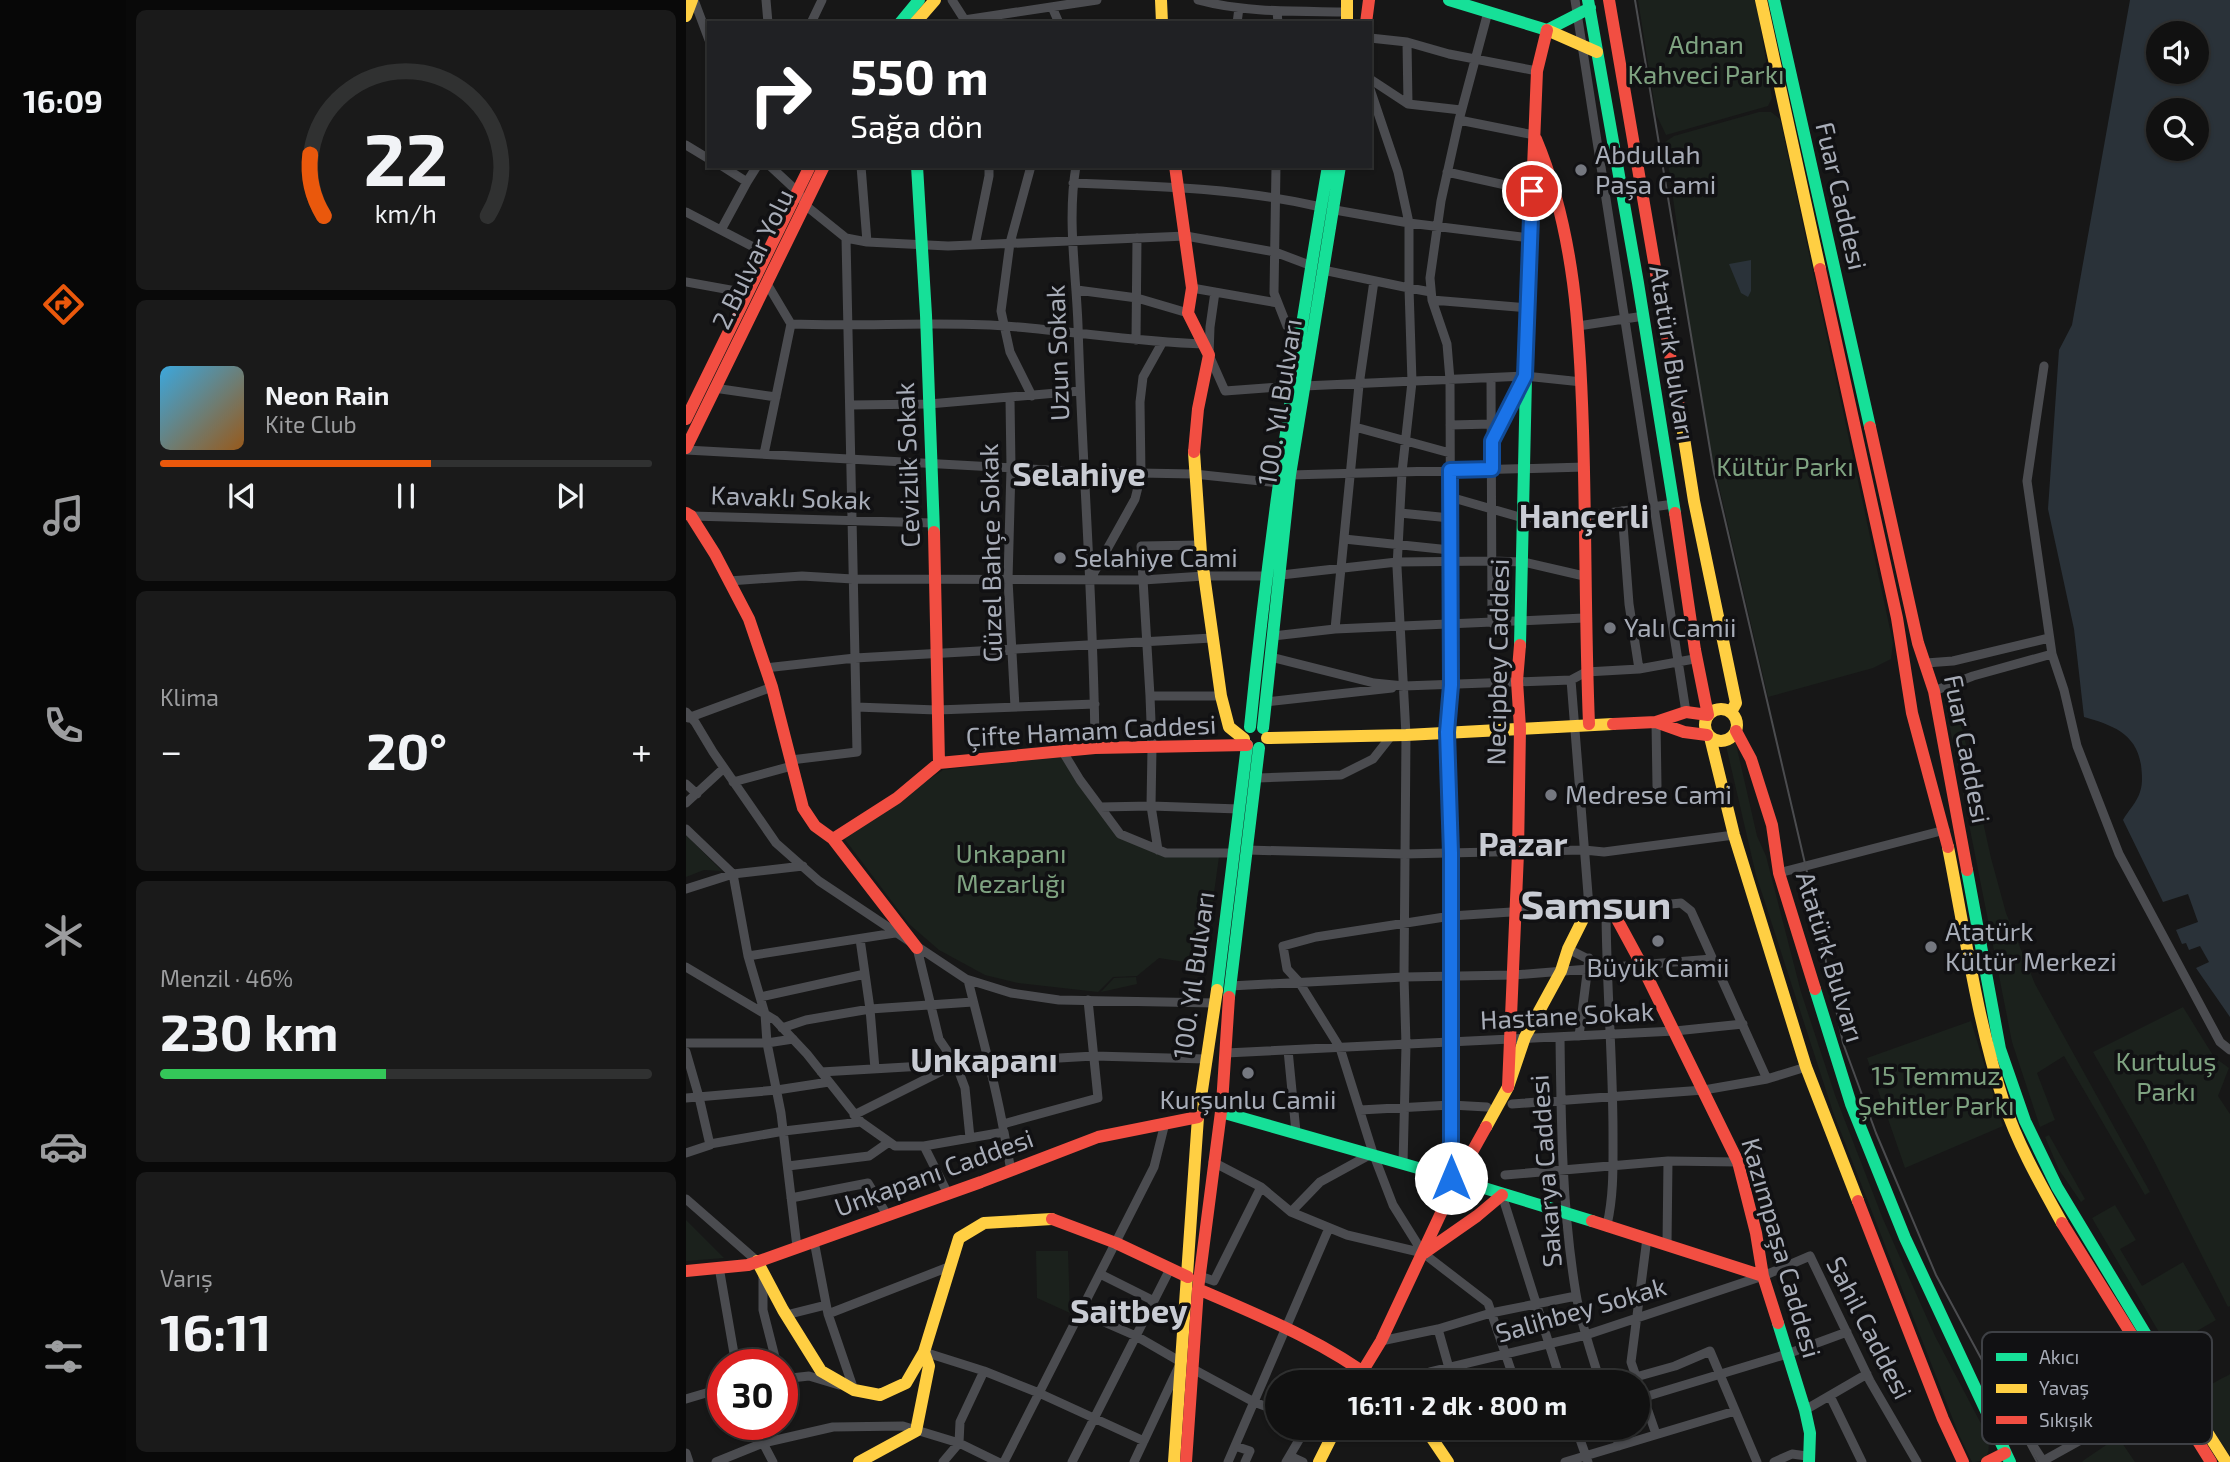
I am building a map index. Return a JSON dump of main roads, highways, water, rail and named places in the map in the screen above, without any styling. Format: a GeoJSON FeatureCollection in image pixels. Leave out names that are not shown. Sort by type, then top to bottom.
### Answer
{"type":"FeatureCollection","features":[{"type":"Feature","properties":{"kind":"main road"},"geometry":{"type":"LineString","coordinates":[[686,16],[693,0]]}},
{"type":"Feature","properties":{"kind":"main road"},"geometry":{"type":"LineString","coordinates":[[902,21],[919,0]]}},
{"type":"Feature","properties":{"kind":"main road"},"geometry":{"type":"LineString","coordinates":[[917,21],[935,0]]}},
{"type":"Feature","properties":{"kind":"main road"},"geometry":{"type":"LineString","coordinates":[[1161,0],[1163,21]]}},
{"type":"Feature","properties":{"kind":"main road"},"geometry":{"type":"LineString","coordinates":[[1366,21],[1369,0]]}},
{"type":"Feature","properties":{"kind":"main road"},"geometry":{"type":"LineString","coordinates":[[1449,0],[1547,30],[1597,52]]}},
{"type":"Feature","properties":{"kind":"main road","name":"Atatürk Bulvarı"},"geometry":{"type":"LineString","coordinates":[[1609,0],[1663,305],[1694,501],[1736,703],[1731,712]]}},
{"type":"Feature","properties":{"kind":"main road","name":"Fuar Caddesi"},"geometry":{"type":"LineString","coordinates":[[1761,0],[1898,618],[1912,713],[1945,830],[1985,1040],[2005,1106],[2035,1174],[2071,1240],[2129,1332]]}},
{"type":"Feature","properties":{"kind":"main road","name":"Fuar Caddesi"},"geometry":{"type":"LineString","coordinates":[[1774,0],[1917,643],[1934,691],[2000,1049],[2025,1121],[2057,1187],[2145,1332]]}},
{"type":"Feature","properties":{"kind":"main road"},"geometry":{"type":"LineString","coordinates":[[1547,30],[1575,6],[1589,4]]}},
{"type":"Feature","properties":{"kind":"main road","name":"Atatürk Bulvarı"},"geometry":{"type":"LineString","coordinates":[[1589,4],[1644,316],[1695,659],[1707,715]]}},
{"type":"Feature","properties":{"kind":"main road","name":"Necipbey Caddesi"},"geometry":{"type":"LineString","coordinates":[[1508,1087],[1518,853],[1520,728],[1517,681],[1522,622],[1525,376],[1530,238],[1537,71],[1547,30]]}},
{"type":"Feature","properties":{"kind":"main road"},"geometry":{"type":"LineString","coordinates":[[1534,135],[1562,210],[1575,282],[1585,467],[1584,618],[1589,724]]}},
{"type":"Feature","properties":{"kind":"main road","name":"2.Bulvar Yolu"},"geometry":{"type":"LineString","coordinates":[[686,419],[809,168]]}},
{"type":"Feature","properties":{"kind":"main road","name":"2.Bulvar Yolu"},"geometry":{"type":"LineString","coordinates":[[686,449],[766,282],[825,168]]}},
{"type":"Feature","properties":{"kind":"main road","name":"Cevizlik Sokak"},"geometry":{"type":"LineString","coordinates":[[917,168],[932,464],[939,763]]}},
{"type":"Feature","properties":{"kind":"main road"},"geometry":{"type":"LineString","coordinates":[[1175,168],[1192,288],[1188,313],[1206,350],[1198,409],[1194,474],[1212,638],[1229,727],[1255,738]]}},
{"type":"Feature","properties":{"kind":"main road","name":"100. Yıl Bulvarı"},"geometry":{"type":"LineString","coordinates":[[1174,1462],[1181,1362],[1220,1127],[1230,986],[1257,778],[1255,738],[1265,576],[1285,479],[1318,268],[1321,207],[1328,168]]}},
{"type":"Feature","properties":{"kind":"main road","name":"100. Yıl Bulvarı"},"geometry":{"type":"LineString","coordinates":[[1298,386],[1299,334],[1335,210],[1340,168]]}},
{"type":"Feature","properties":{"kind":"main road","name":"100. Yıl Bulvarı"},"geometry":{"type":"LineString","coordinates":[[1186,1462],[1193,1369],[1200,1101],[1215,1003],[1238,809],[1265,702],[1281,575],[1285,479]]}},
{"type":"Feature","properties":{"kind":"main road"},"geometry":{"type":"LineString","coordinates":[[688,514],[715,554],[749,618],[772,687],[803,808],[815,826],[833,839],[917,948]]}},
{"type":"Feature","properties":{"kind":"main road"},"geometry":{"type":"LineString","coordinates":[[1905,669],[1914,663],[1926,663]]}},
{"type":"Feature","properties":{"kind":"main road"},"geometry":{"type":"LineString","coordinates":[[1912,713],[1926,717],[1933,714],[1936,707]]}},
{"type":"Feature","properties":{"kind":"main road"},"geometry":{"type":"LineString","coordinates":[[1656,722],[1684,732],[1709,736],[1721,741],[1728,740],[1736,731],[1737,720],[1731,712],[1716,709],[1707,715],[1704,725],[1709,736],[1734,835],[1806,1067],[1943,1419],[1964,1462]]}},
{"type":"Feature","properties":{"kind":"main road"},"geometry":{"type":"LineString","coordinates":[[1683,713],[1684,732]]}},
{"type":"Feature","properties":{"kind":"main road","name":"Çifte Hamam Caddesi"},"geometry":{"type":"LineString","coordinates":[[939,763],[1095,748],[1152,748],[1255,738],[1406,735],[1656,722],[1683,713],[1707,715]]}},
{"type":"Feature","properties":{"kind":"main road","name":"Atatürk Bulvarı"},"geometry":{"type":"LineString","coordinates":[[1736,731],[1751,760],[1772,825],[1780,873],[1850,1104],[1905,1238],[1982,1402]]}},
{"type":"Feature","properties":{"kind":"main road"},"geometry":{"type":"LineString","coordinates":[[833,839],[897,798],[939,763]]}},
{"type":"Feature","properties":{"kind":"main road"},"geometry":{"type":"LineString","coordinates":[[760,1267],[821,1371],[854,1390],[880,1395],[906,1383],[923,1352],[959,1238],[985,1223],[1050,1218],[1116,1242],[1362,1369],[1381,1341],[1423,1253],[1454,1179],[1508,1087],[1525,1037],[1561,971],[1568,949],[1589,907]]}},
{"type":"Feature","properties":{"kind":"main road","name":"Kazımpaşa Caddesi"},"geometry":{"type":"LineString","coordinates":[[1609,908],[1642,965],[1738,1162],[1756,1233],[1762,1276],[1805,1410],[1810,1433],[1809,1460]]}},
{"type":"Feature","properties":{"kind":"main road"},"geometry":{"type":"LineString","coordinates":[[1200,1101],[1607,1225],[1762,1276]]}},
{"type":"Feature","properties":{"kind":"main road","name":"Unkapanı Caddesi"},"geometry":{"type":"LineString","coordinates":[[686,1271],[760,1267],[797,1247],[1098,1137],[1165,1124],[1198,1121],[1220,1127]]}},
{"type":"Feature","properties":{"kind":"main road"},"geometry":{"type":"LineString","coordinates":[[1423,1253],[1477,1216],[1502,1195]]}},
{"type":"Feature","properties":{"kind":"main road"},"geometry":{"type":"LineString","coordinates":[[859,1462],[916,1431],[929,1366],[923,1352]]}},
{"type":"Feature","properties":{"kind":"main road"},"geometry":{"type":"LineString","coordinates":[[1324,1460],[1329,1440]]}},
{"type":"Feature","properties":{"kind":"main road"},"geometry":{"type":"LineString","coordinates":[[1433,1440],[1448,1462]]}},
{"type":"Feature","properties":{"kind":"main road","name":"Fuar Caddesi"},"geometry":{"type":"LineString","coordinates":[[2212,1440],[2226,1462]]}},
{"type":"Feature","properties":{"kind":"main road","name":"Fuar Caddesi"},"geometry":{"type":"LineString","coordinates":[[2200,1444],[2211,1462]]}},
{"type":"Feature","properties":{"kind":"main road"},"geometry":{"type":"LineString","coordinates":[[1987,1462],[2008,1457]]}},
{"type":"Feature","properties":{"kind":"tram line"},"geometry":{"type":"LineString","coordinates":[[1635,0],[1714,473],[1810,885],[1843,1043],[1876,1133],[1936,1275],[1982,1360]]}},
{"type":"Feature","properties":{"kind":"tram line"},"geometry":{"type":"LineString","coordinates":[[2027,1444],[2037,1462]]}},
{"type":"Feature","properties":{"kind":"place","name":"Abdullah Paşa Cami"},"geometry":{"type":"Point","coordinates":[1581,170]}},
{"type":"Feature","properties":{"kind":"place","name":"Selahiye Cami"},"geometry":{"type":"Point","coordinates":[1060,558]}},
{"type":"Feature","properties":{"kind":"place","name":"Yalı Camii"},"geometry":{"type":"Point","coordinates":[1610,628]}},
{"type":"Feature","properties":{"kind":"place","name":"Medrese Cami"},"geometry":{"type":"Point","coordinates":[1551,795]}},
{"type":"Feature","properties":{"kind":"place","name":"Büyük Camii"},"geometry":{"type":"Point","coordinates":[1658,941]}},
{"type":"Feature","properties":{"kind":"place","name":"Atatürk Kültür Merkezi"},"geometry":{"type":"Point","coordinates":[1931,947]}},
{"type":"Feature","properties":{"kind":"place","name":"Kurşunlu Camii"},"geometry":{"type":"Point","coordinates":[1248,1073]}},
{"type":"Feature","properties":{"kind":"district","name":"Selahiye"},"geometry":{"type":"Point","coordinates":[1079,474]}},
{"type":"Feature","properties":{"kind":"district","name":"Hançerli"},"geometry":{"type":"Point","coordinates":[1584,516]}},
{"type":"Feature","properties":{"kind":"district","name":"Pazar"},"geometry":{"type":"Point","coordinates":[1523,844]}},
{"type":"Feature","properties":{"kind":"district","name":"Samsun"},"geometry":{"type":"Point","coordinates":[1596,905]}},
{"type":"Feature","properties":{"kind":"district","name":"Unkapanı"},"geometry":{"type":"Point","coordinates":[984,1060]}},
{"type":"Feature","properties":{"kind":"district","name":"Saitbey"},"geometry":{"type":"Point","coordinates":[1129,1311]}},
{"type":"Feature","properties":{"kind":"park label","name":"Adnan Kahveci Parkı"},"geometry":{"type":"Point","coordinates":[1706,60]}},
{"type":"Feature","properties":{"kind":"park label","name":"Kültür Parkı"},"geometry":{"type":"Point","coordinates":[1785,467]}},
{"type":"Feature","properties":{"kind":"park label","name":"Unkapanı Mezarlığı"},"geometry":{"type":"Point","coordinates":[1011,869]}},
{"type":"Feature","properties":{"kind":"park label","name":"Kurtuluş Parkı"},"geometry":{"type":"Point","coordinates":[2166,1077]}},
{"type":"Feature","properties":{"kind":"park label","name":"15 Temmuz Şehitler Parkı"},"geometry":{"type":"Point","coordinates":[1936,1091]}}]}
